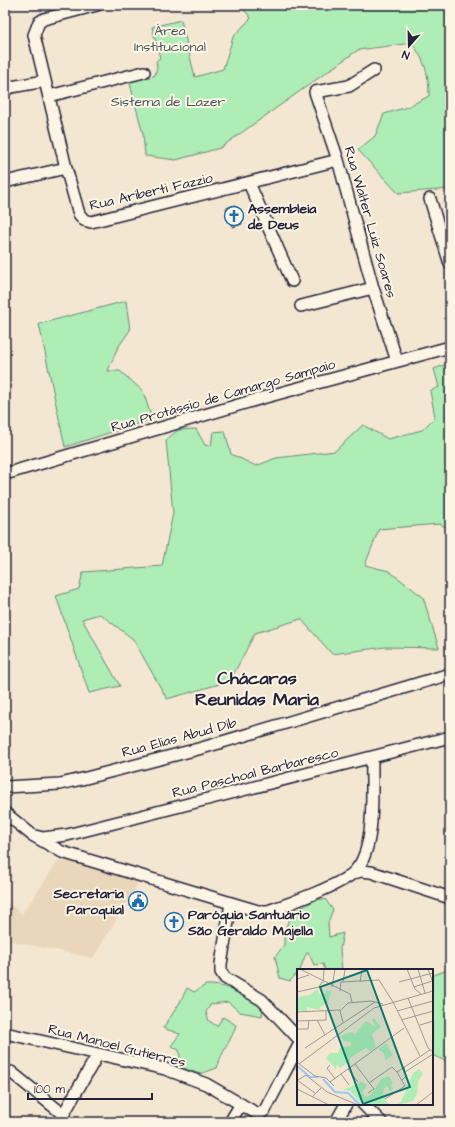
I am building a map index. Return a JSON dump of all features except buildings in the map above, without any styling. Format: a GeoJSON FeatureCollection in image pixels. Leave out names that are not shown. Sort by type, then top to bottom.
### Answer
{"type":"FeatureCollection","features":[{"type":"Feature","properties":{"kind":"street","name":"Rua Ariberti Fazzio"},"geometry":{"type":"LineString","coordinates":[[97,5],[44,18],[39,22],[34,35],[66,168],[79,214],[84,220],[91,222],[338,160]]}},
{"type":"Feature","properties":{"kind":"street","name":"Rua Walter Luiz Soares"},"geometry":{"type":"LineString","coordinates":[[374,70],[349,86],[315,92],[338,160],[373,288],[397,362]]}},
{"type":"Feature","properties":{"kind":"street"},"geometry":{"type":"LineString","coordinates":[[48,96],[144,72]]}},
{"type":"Feature","properties":{"kind":"street"},"geometry":{"type":"LineString","coordinates":[[5,90],[11,87],[45,82]]}},
{"type":"Feature","properties":{"kind":"street"},"geometry":{"type":"LineString","coordinates":[[5,182],[66,168]]}},
{"type":"Feature","properties":{"kind":"street"},"geometry":{"type":"LineString","coordinates":[[249,183],[292,281]]}},
{"type":"Feature","properties":{"kind":"street"},"geometry":{"type":"LineString","coordinates":[[430,199],[450,264]]}},
{"type":"Feature","properties":{"kind":"street"},"geometry":{"type":"LineString","coordinates":[[301,306],[373,288]]}},
{"type":"Feature","properties":{"kind":"street","name":"Rua Protássio de Camargo Sampaio"},"geometry":{"type":"LineString","coordinates":[[5,474],[276,394],[450,347]]}},
{"type":"Feature","properties":{"kind":"street","name":"Rua Elias Abud Dib"},"geometry":{"type":"LineString","coordinates":[[5,787],[60,784],[82,779],[202,748],[450,674]]}},
{"type":"Feature","properties":{"kind":"street","name":"Rua Paschoal Barbaresco"},"geometry":{"type":"LineString","coordinates":[[32,835],[43,838],[67,835],[450,737]]}},
{"type":"Feature","properties":{"kind":"street"},"geometry":{"type":"LineString","coordinates":[[5,813],[32,835],[62,852],[258,911],[268,911],[342,881],[358,867],[370,834],[372,758]]}},
{"type":"Feature","properties":{"kind":"street"},"geometry":{"type":"LineString","coordinates":[[62,852],[62,843],[67,835]]}},
{"type":"Feature","properties":{"kind":"street"},"geometry":{"type":"LineString","coordinates":[[358,867],[364,871],[378,874],[450,898]]}},
{"type":"Feature","properties":{"kind":"street"},"geometry":{"type":"LineString","coordinates":[[231,903],[221,972],[225,978],[262,1000],[297,1037]]}},
{"type":"Feature","properties":{"kind":"street","name":"Rua Manoel Gutierres"},"geometry":{"type":"LineString","coordinates":[[5,1033],[165,1069],[206,1084],[256,1113],[261,1113],[265,1110],[297,1049]]}},
{"type":"Feature","properties":{"kind":"street"},"geometry":{"type":"LineString","coordinates":[[11,1072],[62,1118],[98,1054]]}},
{"type":"Feature","properties":{"kind":"street"},"geometry":{"type":"LineString","coordinates":[[230,1122],[241,1104]]}},
{"type":"Feature","properties":{"kind":"street"},"geometry":{"type":"LineString","coordinates":[[336,1122],[345,1105]]}},
{"type":"Feature","properties":{"kind":"street"},"geometry":{"type":"LineString","coordinates":[[364,1105],[381,1122]]}},
{"type":"Feature","properties":{"kind":"shaded area"},"geometry":{"type":"Polygon","coordinates":[[[61,857],[139,882],[93,958],[5,940],[5,900],[22,914],[61,857]]]}},
{"type":"Feature","properties":{"kind":"green space"},"geometry":{"type":"Polygon","coordinates":[[[240,5],[450,5],[450,189],[398,193],[358,150],[375,136],[384,114],[407,107],[429,96],[427,74],[423,62],[412,43],[358,50],[220,148],[176,160],[145,156],[143,134],[129,80],[143,76],[149,78],[155,75],[157,67],[156,61],[160,58],[152,27],[181,20],[195,77],[223,69],[233,37],[251,18],[240,5]]]}},
{"type":"Feature","properties":{"kind":"green space"},"geometry":{"type":"Polygon","coordinates":[[[126,301],[130,330],[117,349],[108,371],[120,371],[143,391],[152,419],[65,447],[39,324],[126,301]]]}},
{"type":"Feature","properties":{"kind":"green space"},"geometry":{"type":"Polygon","coordinates":[[[450,363],[450,530],[440,524],[379,529],[365,565],[389,571],[423,597],[439,648],[385,647],[332,654],[301,619],[255,633],[230,681],[167,699],[133,639],[100,614],[82,619],[120,686],[89,693],[56,596],[79,589],[83,572],[162,566],[173,513],[166,440],[178,430],[196,429],[205,445],[211,446],[213,432],[225,431],[231,454],[256,466],[276,458],[335,451],[363,425],[388,439],[422,430],[435,417],[430,391],[439,387],[434,369],[450,363]]]}},
{"type":"Feature","properties":{"kind":"green space"},"geometry":{"type":"Polygon","coordinates":[[[325,899],[333,910],[328,922],[329,937],[343,933],[340,949],[342,969],[325,969],[323,964],[314,965],[308,952],[300,969],[297,969],[297,973],[290,981],[280,978],[275,957],[284,945],[284,931],[292,913],[315,900],[325,899]]]}},
{"type":"Feature","properties":{"kind":"green space"},"geometry":{"type":"Polygon","coordinates":[[[450,969],[450,1063],[433,1055],[434,975],[450,969]]]}},
{"type":"Feature","properties":{"kind":"green space"},"geometry":{"type":"Polygon","coordinates":[[[206,985],[229,988],[263,1008],[262,1016],[240,1012],[228,1002],[211,1004],[206,1012],[209,1021],[217,1026],[223,1017],[236,1025],[217,1068],[200,1074],[169,1063],[180,1057],[179,1050],[171,1046],[180,1034],[163,1028],[179,1004],[187,988],[194,992],[206,985]]]}},
{"type":"Feature","properties":{"kind":"place","name":"Assembleia de Deus"},"geometry":{"type":"Point","coordinates":[234,216]}},
{"type":"Feature","properties":{"kind":"place","name":"Secretaria Paroquial"},"geometry":{"type":"Point","coordinates":[138,901]}},
{"type":"Feature","properties":{"kind":"place","name":"Paróquia Santuário São Geraldo Majella"},"geometry":{"type":"Point","coordinates":[174,922]}},
{"type":"Feature","properties":{"kind":"district","name":"Chácaras Reunidas Maria"},"geometry":{"type":"Point","coordinates":[257,688]}},
{"type":"Feature","properties":{"kind":"park label","name":"Área Institucional"},"geometry":{"type":"Point","coordinates":[170,38]}},
{"type":"Feature","properties":{"kind":"park label","name":"Sistema de Lazer"},"geometry":{"type":"Point","coordinates":[168,101]}}]}
